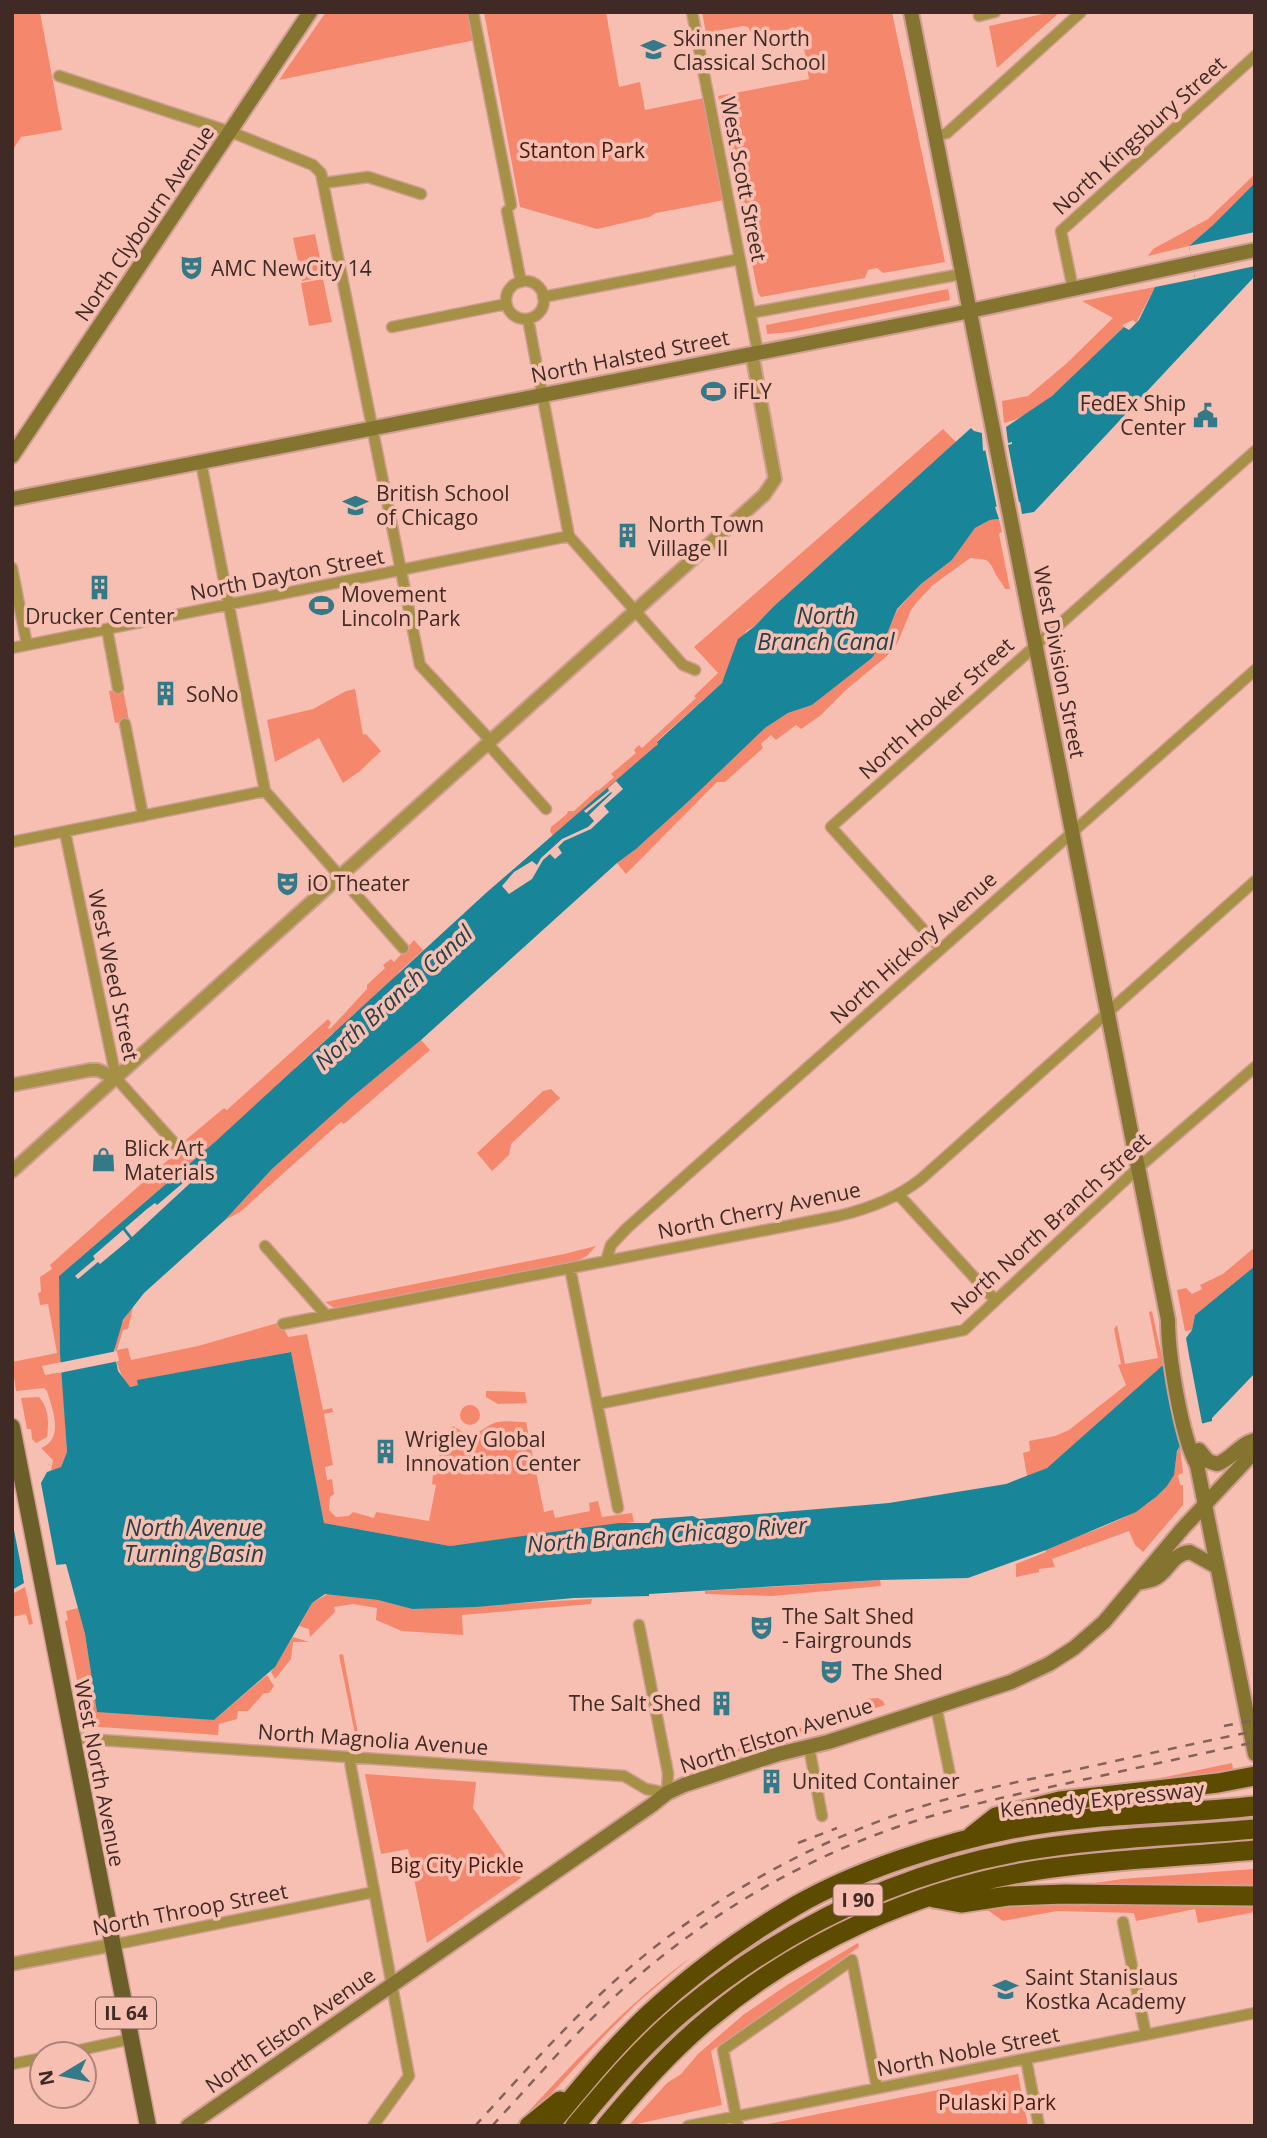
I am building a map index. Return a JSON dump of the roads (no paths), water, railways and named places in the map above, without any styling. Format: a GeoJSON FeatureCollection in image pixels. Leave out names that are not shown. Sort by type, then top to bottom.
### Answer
{"type":"FeatureCollection","features":[{"type":"Feature","properties":{"kind":"highway"},"geometry":{"type":"LineString","coordinates":[[966,1840],[996,1817],[1060,1801],[1219,1783],[1255,1776]]}},
{"type":"Feature","properties":{"kind":"highway","name":"Kennedy Expressway"},"geometry":{"type":"LineString","coordinates":[[549,2126],[586,2081],[647,2016],[688,1981],[747,1936],[799,1904],[837,1886],[886,1866],[966,1840],[1013,1829],[1052,1823],[1255,1806]]}},
{"type":"Feature","properties":{"kind":"highway","name":"I 90"},"geometry":{"type":"LineString","coordinates":[[575,2126],[644,2048],[684,2011],[774,1946],[865,1897],[932,1873],[1009,1853],[1067,1844],[1255,1829]]}},
{"type":"Feature","properties":{"kind":"highway","name":"I 90"},"geometry":{"type":"LineString","coordinates":[[606,2126],[647,2077],[734,1998],[835,1936],[877,1917],[980,1882],[1037,1870],[1255,1850]]}},
{"type":"Feature","properties":{"kind":"highway"},"geometry":{"type":"LineString","coordinates":[[929,1898],[961,1903],[1008,1896],[1065,1894],[1255,1896]]}},
{"type":"Feature","properties":{"kind":"highway"},"geometry":{"type":"LineString","coordinates":[[529,2126],[586,2081]]}},
{"type":"Feature","properties":{"kind":"main road","name":"North Clybourn Avenue"},"geometry":{"type":"LineString","coordinates":[[12,456],[17,440],[310,12]]}},
{"type":"Feature","properties":{"kind":"main road","name":"West Division Street"},"geometry":{"type":"LineString","coordinates":[[911,12],[1168,1320],[1168,1342],[1177,1362],[1190,1431],[1190,1452],[1198,1458],[1255,1754]]}},
{"type":"Feature","properties":{"kind":"main road","name":"North Halsted Street"},"geometry":{"type":"LineString","coordinates":[[12,499],[970,311],[1255,250]]}},
{"type":"Feature","properties":{"kind":"main road","name":"West North Avenue"},"geometry":{"type":"LineString","coordinates":[[13,1433],[148,2126]]}},
{"type":"Feature","properties":{"kind":"main road"},"geometry":{"type":"LineString","coordinates":[[1198,1458],[1217,1464],[1225,1461],[1245,1443],[1255,1440]]}},
{"type":"Feature","properties":{"kind":"main road","name":"North Elston Avenue"},"geometry":{"type":"LineString","coordinates":[[188,2126],[667,1793],[725,1771],[1011,1682],[1062,1656],[1104,1622],[1205,1504],[1255,1451]]}},
{"type":"Feature","properties":{"kind":"main road"},"geometry":{"type":"LineString","coordinates":[[1137,1583],[1155,1579],[1176,1556],[1185,1552],[1190,1552],[1217,1567]]}},
{"type":"Feature","properties":{"kind":"street"},"geometry":{"type":"LineString","coordinates":[[473,12],[521,282]]}},
{"type":"Feature","properties":{"kind":"street","name":"West Scott Street"},"geometry":{"type":"LineString","coordinates":[[636,610],[764,495],[775,479],[750,313],[692,12]]}},
{"type":"Feature","properties":{"kind":"street"},"geometry":{"type":"LineString","coordinates":[[979,16],[995,12]]}},
{"type":"Feature","properties":{"kind":"street"},"geometry":{"type":"LineString","coordinates":[[935,136],[947,133],[1081,12]]}},
{"type":"Feature","properties":{"kind":"street","name":"North Kingsbury Street"},"geometry":{"type":"LineString","coordinates":[[1073,289],[1061,231],[1255,56]]}},
{"type":"Feature","properties":{"kind":"street"},"geometry":{"type":"LineString","coordinates":[[60,76],[230,132],[313,165],[321,173],[420,665],[546,810]]}},
{"type":"Feature","properties":{"kind":"street"},"geometry":{"type":"LineString","coordinates":[[324,183],[368,177],[421,194]]}},
{"type":"Feature","properties":{"kind":"street"},"geometry":{"type":"LineString","coordinates":[[544,297],[740,258]]}},
{"type":"Feature","properties":{"kind":"street"},"geometry":{"type":"LineString","coordinates":[[750,313],[962,274]]}},
{"type":"Feature","properties":{"kind":"street"},"geometry":{"type":"LineString","coordinates":[[521,282],[535,284],[544,297],[542,309],[528,319],[512,314],[506,304],[508,291],[521,282]]}},
{"type":"Feature","properties":{"kind":"street"},"geometry":{"type":"LineString","coordinates":[[392,327],[506,304]]}},
{"type":"Feature","properties":{"kind":"street"},"geometry":{"type":"LineString","coordinates":[[528,319],[569,536],[683,665],[695,670]]}},
{"type":"Feature","properties":{"kind":"street","name":"North Hooker Street"},"geometry":{"type":"LineString","coordinates":[[941,949],[831,827],[1255,451]]}},
{"type":"Feature","properties":{"kind":"street"},"geometry":{"type":"LineString","coordinates":[[201,462],[265,791],[403,948]]}},
{"type":"Feature","properties":{"kind":"street","name":"North Dayton Street"},"geometry":{"type":"LineString","coordinates":[[12,648],[569,536]]}},
{"type":"Feature","properties":{"kind":"street"},"geometry":{"type":"LineString","coordinates":[[12,568],[27,645]]}},
{"type":"Feature","properties":{"kind":"street"},"geometry":{"type":"LineString","coordinates":[[12,1171],[636,610]]}},
{"type":"Feature","properties":{"kind":"street"},"geometry":{"type":"LineString","coordinates":[[107,629],[118,688]]}},
{"type":"Feature","properties":{"kind":"street","name":"North Hickory Avenue"},"geometry":{"type":"LineString","coordinates":[[606,1261],[611,1245],[627,1228],[1255,670]]}},
{"type":"Feature","properties":{"kind":"street"},"geometry":{"type":"LineString","coordinates":[[125,724],[143,816]]}},
{"type":"Feature","properties":{"kind":"street"},"geometry":{"type":"LineString","coordinates":[[12,842],[265,791]]}},
{"type":"Feature","properties":{"kind":"street","name":"West Weed Street"},"geometry":{"type":"LineString","coordinates":[[65,832],[117,1078],[177,1146]]}},
{"type":"Feature","properties":{"kind":"street","name":"North Cherry Avenue"},"geometry":{"type":"LineString","coordinates":[[283,1324],[854,1212],[898,1194],[921,1179],[1255,881]]}},
{"type":"Feature","properties":{"kind":"street","name":"North North Branch Street"},"geometry":{"type":"LineString","coordinates":[[598,1404],[964,1330],[1138,1168],[1255,1067]]}},
{"type":"Feature","properties":{"kind":"street"},"geometry":{"type":"LineString","coordinates":[[12,1085],[90,1070],[98,1070],[117,1078]]}},
{"type":"Feature","properties":{"kind":"street"},"geometry":{"type":"LineString","coordinates":[[898,1194],[995,1300]]}},
{"type":"Feature","properties":{"kind":"street"},"geometry":{"type":"LineString","coordinates":[[265,1246],[326,1315]]}},
{"type":"Feature","properties":{"kind":"street"},"geometry":{"type":"LineString","coordinates":[[570,1268],[618,1508]]}},
{"type":"Feature","properties":{"kind":"street"},"geometry":{"type":"LineString","coordinates":[[639,1625],[668,1773],[667,1793]]}},
{"type":"Feature","properties":{"kind":"street"},"geometry":{"type":"LineString","coordinates":[[936,1706],[950,1775]]}},
{"type":"Feature","properties":{"kind":"street","name":"North Magnolia Avenue"},"geometry":{"type":"LineString","coordinates":[[72,1738],[624,1776],[646,1789],[667,1793]]}},
{"type":"Feature","properties":{"kind":"street"},"geometry":{"type":"LineString","coordinates":[[809,1747],[822,1816]]}},
{"type":"Feature","properties":{"kind":"street"},"geometry":{"type":"LineString","coordinates":[[349,1757],[409,2076],[373,2126]]}},
{"type":"Feature","properties":{"kind":"street","name":"North Throop Street"},"geometry":{"type":"LineString","coordinates":[[12,1964],[374,1892]]}},
{"type":"Feature","properties":{"kind":"street"},"geometry":{"type":"LineString","coordinates":[[1124,1922],[1146,2035]]}},
{"type":"Feature","properties":{"kind":"street"},"geometry":{"type":"LineString","coordinates":[[737,2121],[723,2050],[852,1960],[877,2088]]}},
{"type":"Feature","properties":{"kind":"street","name":"North Noble Street"},"geometry":{"type":"LineString","coordinates":[[688,2126],[737,2121],[877,2088],[1255,2013]]}},
{"type":"Feature","properties":{"kind":"street"},"geometry":{"type":"LineString","coordinates":[[98,2046],[131,2039]]}},
{"type":"Feature","properties":{"kind":"street"},"geometry":{"type":"LineString","coordinates":[[1026,2059],[1039,2126]]}},
{"type":"Feature","properties":{"kind":"water"},"geometry":{"type":"Polygon","coordinates":[[[1255,183],[1255,276],[1034,512],[1022,514],[1020,502],[995,507],[999,519],[990,520],[975,528],[952,560],[921,584],[897,609],[885,639],[872,658],[812,705],[788,713],[765,728],[636,849],[272,1169],[225,1220],[144,1293],[123,1320],[114,1351],[118,1371],[130,1387],[138,1385],[137,1380],[291,1352],[324,1523],[450,1546],[619,1523],[649,1523],[652,1519],[693,1516],[699,1519],[889,1503],[1006,1484],[1047,1468],[1162,1366],[1190,1361],[1186,1338],[1192,1330],[1195,1315],[1255,1266],[1255,1373],[1212,1421],[1177,1430],[1180,1446],[1174,1475],[1156,1497],[1136,1512],[1046,1550],[968,1578],[879,1580],[412,1609],[378,1600],[325,1594],[312,1603],[275,1667],[214,1720],[97,1712],[85,1634],[66,1564],[22,1568],[24,1583],[12,1590],[12,1491],[41,1483],[47,1472],[61,1467],[67,1452],[60,1353],[59,1276],[216,1141],[486,893],[658,744],[657,742],[722,683],[738,639],[971,428],[982,433],[983,451],[1012,444],[1008,443],[1006,427],[1052,396],[1124,327],[1129,330],[1139,320],[1155,287],[1195,279],[1189,246],[1255,183]]]}},
{"type":"Feature","properties":{"kind":"railway"},"geometry":{"type":"LineString","coordinates":[[1224,1726],[1255,1720]]}},
{"type":"Feature","properties":{"kind":"railway"},"geometry":{"type":"LineString","coordinates":[[475,2126],[571,2023],[621,1975],[701,1913],[779,1866],[834,1840],[913,1809],[1008,1784],[1255,1731]]}},
{"type":"Feature","properties":{"kind":"railway"},"geometry":{"type":"LineString","coordinates":[[492,2126],[584,2026],[644,1971],[733,1906],[798,1869],[865,1839],[940,1814],[1255,1742]]}},
{"type":"Feature","properties":{"kind":"railway"},"geometry":{"type":"LineString","coordinates":[[798,1843],[837,1828]]}},
{"type":"Feature","properties":{"kind":"place","name":"Skinner North Classical School"},"geometry":{"type":"Point","coordinates":[653,50]}},
{"type":"Feature","properties":{"kind":"place","name":"AMC NewCity 14"},"geometry":{"type":"Point","coordinates":[191,268]}},
{"type":"Feature","properties":{"kind":"place","name":"iFLY"},"geometry":{"type":"Point","coordinates":[713,391]}},
{"type":"Feature","properties":{"kind":"place","name":"FedEx Ship Center"},"geometry":{"type":"Point","coordinates":[1206,415]}},
{"type":"Feature","properties":{"kind":"place","name":"British School of Chicago"},"geometry":{"type":"Point","coordinates":[356,505]}},
{"type":"Feature","properties":{"kind":"place","name":"North Town Village II"},"geometry":{"type":"Point","coordinates":[628,536]}},
{"type":"Feature","properties":{"kind":"place","name":"Drucker Center"},"geometry":{"type":"Point","coordinates":[100,587]}},
{"type":"Feature","properties":{"kind":"place","name":"Movement Lincoln Park"},"geometry":{"type":"Point","coordinates":[321,606]}},
{"type":"Feature","properties":{"kind":"place","name":"SoNo"},"geometry":{"type":"Point","coordinates":[166,694]}},
{"type":"Feature","properties":{"kind":"place","name":"iO Theater"},"geometry":{"type":"Point","coordinates":[287,883]}},
{"type":"Feature","properties":{"kind":"place","name":"Blick Art Materials"},"geometry":{"type":"Point","coordinates":[104,1160]}},
{"type":"Feature","properties":{"kind":"place","name":"Wrigley Global Innovation Center"},"geometry":{"type":"Point","coordinates":[385,1451]}},
{"type":"Feature","properties":{"kind":"place","name":"The Salt Shed - Fairgrounds"},"geometry":{"type":"Point","coordinates":[762,1628]}},
{"type":"Feature","properties":{"kind":"place","name":"The Shed"},"geometry":{"type":"Point","coordinates":[832,1672]}},
{"type":"Feature","properties":{"kind":"place","name":"The Salt Shed"},"geometry":{"type":"Point","coordinates":[721,1703]}},
{"type":"Feature","properties":{"kind":"place","name":"United Container"},"geometry":{"type":"Point","coordinates":[772,1781]}},
{"type":"Feature","properties":{"kind":"place","name":"Saint Stanislaus Kostka Academy"},"geometry":{"type":"Point","coordinates":[1005,1989]}},
{"type":"Feature","properties":{"kind":"park label","name":"Stanton Park"},"geometry":{"type":"Point","coordinates":[582,150]}},
{"type":"Feature","properties":{"kind":"park label","name":"Big City Pickle"},"geometry":{"type":"Point","coordinates":[457,1865]}},
{"type":"Feature","properties":{"kind":"park label","name":"Pulaski Park"},"geometry":{"type":"Point","coordinates":[997,2102]}},
{"type":"Feature","properties":{"kind":"water label","name":"North Branch Canal"},"geometry":{"type":"Point","coordinates":[826,628]}},
{"type":"Feature","properties":{"kind":"water label","name":"North Branch Canal"},"geometry":{"type":"Point","coordinates":[393,997]}},
{"type":"Feature","properties":{"kind":"water label","name":"North Branch Chicago River"},"geometry":{"type":"Point","coordinates":[667,1534]}},
{"type":"Feature","properties":{"kind":"water label","name":"North Avenue Turning Basin"},"geometry":{"type":"Point","coordinates":[194,1540]}}]}
